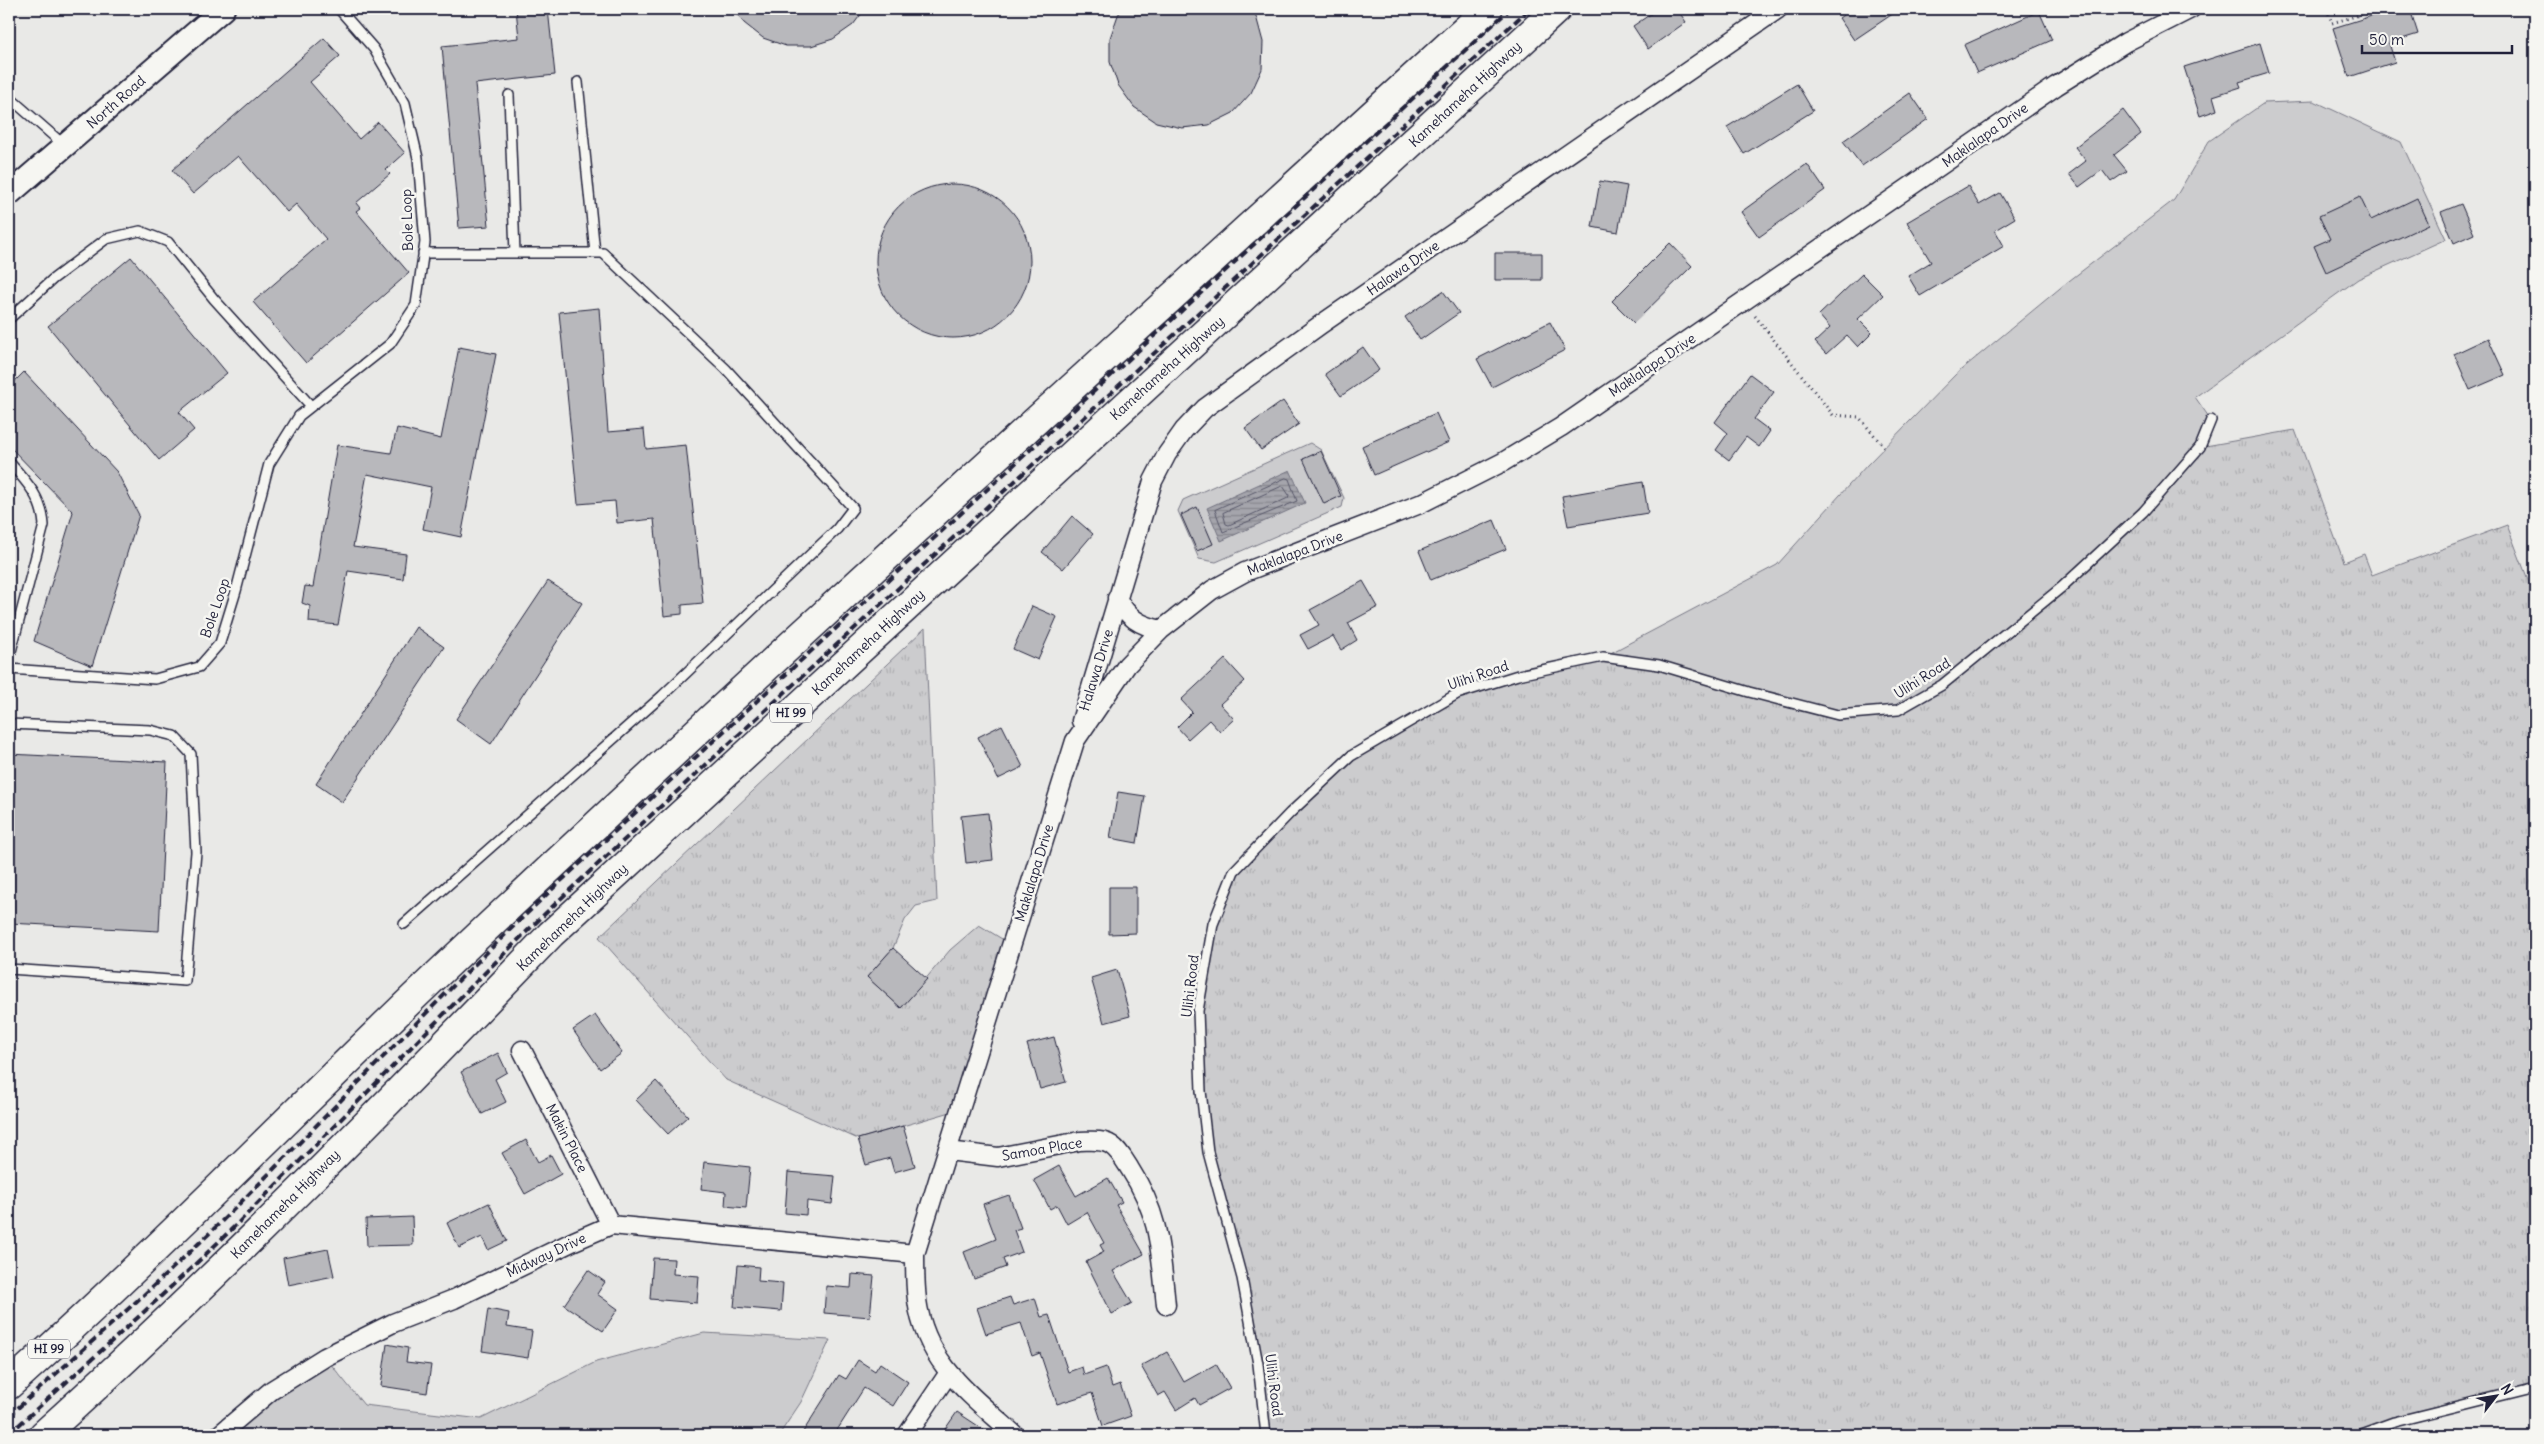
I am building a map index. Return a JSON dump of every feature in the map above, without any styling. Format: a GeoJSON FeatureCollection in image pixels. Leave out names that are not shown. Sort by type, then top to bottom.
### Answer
{"type":"FeatureCollection","features":[{"type":"Feature","properties":{"kind":"main road","name":"HI 99"},"geometry":{"type":"LineString","coordinates":[[9,1385],[88,1314],[441,972],[726,706],[1488,9]]}},
{"type":"Feature","properties":{"kind":"main road","name":"Kamehameha Highway"},"geometry":{"type":"LineString","coordinates":[[43,1435],[137,1350],[414,1076],[551,934],[1557,9]]}},
{"type":"Feature","properties":{"kind":"main road"},"geometry":{"type":"LineString","coordinates":[[9,1368],[88,1314]]}},
{"type":"Feature","properties":{"kind":"main road"},"geometry":{"type":"LineString","coordinates":[[61,1435],[137,1350]]}},
{"type":"Feature","properties":{"kind":"street","name":"North Road"},"geometry":{"type":"LineString","coordinates":[[9,194],[223,9]]}},
{"type":"Feature","properties":{"kind":"street","name":"Halawa Drive"},"geometry":{"type":"LineString","coordinates":[[1075,741],[1153,481],[1167,454],[1184,430],[1205,408],[1320,325],[1778,9]]}},
{"type":"Feature","properties":{"kind":"street","name":"Maklalapa Drive"},"geometry":{"type":"LineString","coordinates":[[1015,1435],[948,1374],[934,1354],[920,1317],[916,1299],[915,1254],[1075,741],[1128,665],[1161,630],[1212,590],[1245,572],[1420,504],[1504,462],[1569,422],[2056,86],[2126,42],[2191,9]]}},
{"type":"Feature","properties":{"kind":"street","name":"Halawa Drive"},"geometry":{"type":"LineString","coordinates":[[1117,598],[1124,612],[1135,622],[1161,630]]}},
{"type":"Feature","properties":{"kind":"street","name":"Makin Place"},"geometry":{"type":"LineString","coordinates":[[522,1050],[611,1225]]}},
{"type":"Feature","properties":{"kind":"street","name":"Samoa Place"},"geometry":{"type":"LineString","coordinates":[[948,1151],[998,1157],[1080,1141],[1094,1140],[1110,1144],[1121,1155],[1150,1203],[1158,1231],[1166,1305]]}},
{"type":"Feature","properties":{"kind":"street","name":"Midway Drive"},"geometry":{"type":"LineString","coordinates":[[219,1435],[272,1390],[326,1356],[393,1323],[454,1300],[574,1241],[611,1225],[915,1254]]}},
{"type":"Feature","properties":{"kind":"street"},"geometry":{"type":"LineString","coordinates":[[907,1435],[948,1374]]}},
{"type":"Feature","properties":{"kind":"lane","name":"Bole Loop"},"geometry":{"type":"LineString","coordinates":[[9,669],[155,679],[199,667],[220,643],[270,464],[299,416],[390,344],[416,305],[425,242],[418,158],[405,103],[374,49],[339,9]]}},
{"type":"Feature","properties":{"kind":"lane"},"geometry":{"type":"LineString","coordinates":[[578,82],[596,253]]}},
{"type":"Feature","properties":{"kind":"lane"},"geometry":{"type":"LineString","coordinates":[[510,96],[515,253]]}},
{"type":"Feature","properties":{"kind":"lane"},"geometry":{"type":"LineString","coordinates":[[9,97],[66,146]]}},
{"type":"Feature","properties":{"kind":"lane"},"geometry":{"type":"LineString","coordinates":[[9,319],[53,279],[106,239],[140,231],[168,242],[214,299],[311,406]]}},
{"type":"Feature","properties":{"kind":"lane"},"geometry":{"type":"LineString","coordinates":[[404,924],[662,696],[837,529],[853,508],[726,369],[603,253],[423,253]]}},
{"type":"Feature","properties":{"kind":"lane","name":"Ulihi Road"},"geometry":{"type":"LineString","coordinates":[[1266,1435],[1258,1364],[1242,1278],[1208,1152],[1201,1091],[1198,1011],[1213,924],[1234,871],[1290,813],[1352,756],[1457,694],[1518,675],[1603,657],[1659,664],[1749,692],[1838,715],[1898,710],[1942,685],[2070,581],[2142,512],[2200,447],[2211,420]]}},
{"type":"Feature","properties":{"kind":"lane"},"geometry":{"type":"LineString","coordinates":[[9,462],[38,497],[43,510],[44,525],[9,659]]}},
{"type":"Feature","properties":{"kind":"lane"},"geometry":{"type":"LineString","coordinates":[[9,724],[150,730],[174,736],[191,754],[196,852],[185,981],[9,969]]}},
{"type":"Feature","properties":{"kind":"lane"},"geometry":{"type":"LineString","coordinates":[[2358,1435],[2394,1422],[2535,1387]]}},
{"type":"Feature","properties":{"kind":"path"},"geometry":{"type":"LineString","coordinates":[[2327,9],[2332,23],[2380,9]]}},
{"type":"Feature","properties":{"kind":"path"},"geometry":{"type":"LineString","coordinates":[[1744,302],[1833,415],[1859,417],[1884,447]]}},
{"type":"Feature","properties":{"kind":"green space"},"geometry":{"type":"Polygon","coordinates":[[[2314,101],[2401,142],[2446,239],[2358,279],[2195,397],[2211,420],[2200,447],[2143,512],[1984,652],[1898,710],[1838,715],[1659,665],[1603,657],[1777,565],[1867,465],[1956,374],[2065,284],[2174,200],[2209,141],[2264,103],[2314,101]]]}},
{"type":"Feature","properties":{"kind":"green space"},"geometry":{"type":"Polygon","coordinates":[[[2295,430],[2344,562],[2364,554],[2372,575],[2507,525],[2535,598],[2535,1387],[2358,1435],[1266,1435],[1258,1364],[1208,1152],[1198,1011],[1213,924],[1234,871],[1351,756],[1457,694],[1603,657],[2200,447],[2295,430]]]}},
{"type":"Feature","properties":{"kind":"green space"},"geometry":{"type":"Polygon","coordinates":[[[1310,443],[1321,450],[1344,498],[1342,507],[1216,562],[1199,559],[1178,511],[1183,500],[1310,443]]]}},
{"type":"Feature","properties":{"kind":"green space"},"geometry":{"type":"Polygon","coordinates":[[[925,628],[937,901],[916,906],[905,920],[893,948],[867,977],[901,1008],[950,950],[979,925],[1012,945],[961,1109],[858,1139],[726,1080],[599,937],[925,628]]]}},
{"type":"Feature","properties":{"kind":"green space"},"geometry":{"type":"Polygon","coordinates":[[[704,1333],[830,1340],[801,1402],[779,1435],[219,1435],[325,1357],[364,1405],[481,1419],[596,1362],[704,1333]]]}},
{"type":"Feature","properties":{"kind":"water"},"geometry":{"type":"Polygon","coordinates":[[[1290,470],[1305,503],[1221,541],[1207,508],[1290,470]]]}},
{"type":"Feature","properties":{"kind":"building"},"geometry":{"type":"Polygon","coordinates":[[[516,9],[548,9],[555,75],[475,84],[489,226],[459,228],[442,46],[519,38],[516,9]]]}},
{"type":"Feature","properties":{"kind":"building"},"geometry":{"type":"Polygon","coordinates":[[[733,9],[865,9],[853,25],[833,39],[811,46],[786,46],[763,38],[744,23],[733,9]]]}},
{"type":"Feature","properties":{"kind":"building"},"geometry":{"type":"Polygon","coordinates":[[[1122,9],[1251,9],[1256,16],[1263,42],[1262,69],[1251,93],[1233,113],[1209,125],[1182,128],[1156,122],[1134,107],[1118,85],[1110,62],[1110,38],[1122,9]]]}},
{"type":"Feature","properties":{"kind":"building"},"geometry":{"type":"Polygon","coordinates":[[[1658,9],[1677,9],[1686,22],[1648,49],[1633,26],[1658,9]]]}},
{"type":"Feature","properties":{"kind":"building"},"geometry":{"type":"Polygon","coordinates":[[[1852,9],[1900,9],[1854,40],[1839,18],[1852,9]]]}},
{"type":"Feature","properties":{"kind":"building"},"geometry":{"type":"Polygon","coordinates":[[[2394,9],[2410,9],[2418,34],[2389,43],[2395,62],[2349,77],[2333,28],[2394,9]]]}},
{"type":"Feature","properties":{"kind":"building"},"geometry":{"type":"Polygon","coordinates":[[[2039,11],[2052,40],[1977,73],[1964,45],[2039,11]]]}},
{"type":"Feature","properties":{"kind":"building"},"geometry":{"type":"Polygon","coordinates":[[[324,38],[340,56],[310,82],[359,139],[378,122],[405,153],[386,170],[390,174],[356,203],[360,208],[356,211],[409,273],[306,363],[253,302],[326,239],[296,204],[287,212],[238,156],[193,194],[172,170],[324,38]]]}},
{"type":"Feature","properties":{"kind":"building"},"geometry":{"type":"Polygon","coordinates":[[[2260,43],[2269,73],[2239,82],[2241,87],[2213,96],[2217,110],[2200,116],[2184,67],[2260,43]]]}},
{"type":"Feature","properties":{"kind":"building"},"geometry":{"type":"Polygon","coordinates":[[[1797,84],[1813,111],[1744,154],[1727,127],[1797,84]]]}},
{"type":"Feature","properties":{"kind":"building"},"geometry":{"type":"Polygon","coordinates":[[[1910,93],[1928,119],[1862,166],[1843,141],[1910,93]]]}},
{"type":"Feature","properties":{"kind":"building"},"geometry":{"type":"Polygon","coordinates":[[[2123,110],[2141,134],[2114,155],[2127,171],[2111,182],[2102,170],[2079,187],[2069,174],[2086,161],[2075,147],[2123,110]]]}},
{"type":"Feature","properties":{"kind":"building"},"geometry":{"type":"Polygon","coordinates":[[[1807,164],[1825,190],[1759,237],[1741,212],[1807,164]]]}},
{"type":"Feature","properties":{"kind":"building"},"geometry":{"type":"Polygon","coordinates":[[[1600,181],[1627,186],[1618,232],[1592,227],[1600,181]]]}},
{"type":"Feature","properties":{"kind":"building"},"geometry":{"type":"Polygon","coordinates":[[[953,184],[982,190],[996,197],[1007,207],[1017,218],[1024,232],[1030,261],[1024,290],[1017,304],[1007,315],[996,325],[982,332],[953,338],[924,332],[910,325],[899,315],[889,304],[882,290],[876,261],[882,232],[889,218],[899,207],[910,197],[924,190],[953,184]]]}},
{"type":"Feature","properties":{"kind":"building"},"geometry":{"type":"Polygon","coordinates":[[[1968,186],[1979,205],[2000,193],[2015,218],[1995,230],[2004,246],[1920,296],[1908,276],[1931,262],[1907,222],[1968,186]]]}},
{"type":"Feature","properties":{"kind":"building"},"geometry":{"type":"Polygon","coordinates":[[[2360,197],[2371,220],[2417,198],[2429,224],[2326,272],[2314,246],[2330,239],[2319,216],[2360,197]]]}},
{"type":"Feature","properties":{"kind":"building"},"geometry":{"type":"Polygon","coordinates":[[[2461,204],[2474,234],[2454,243],[2441,212],[2461,204]]]}},
{"type":"Feature","properties":{"kind":"building"},"geometry":{"type":"Polygon","coordinates":[[[1670,243],[1692,266],[1634,323],[1612,301],[1670,243]]]}},
{"type":"Feature","properties":{"kind":"building"},"geometry":{"type":"Polygon","coordinates":[[[1495,253],[1542,253],[1542,280],[1495,280],[1495,253]]]}},
{"type":"Feature","properties":{"kind":"building"},"geometry":{"type":"Polygon","coordinates":[[[131,257],[227,373],[179,412],[194,430],[159,460],[48,326],[131,257]]]}},
{"type":"Feature","properties":{"kind":"building"},"geometry":{"type":"Polygon","coordinates":[[[1862,274],[1883,295],[1858,319],[1872,333],[1858,347],[1847,335],[1826,354],[1815,342],[1830,328],[1819,315],[1862,274]]]}},
{"type":"Feature","properties":{"kind":"building"},"geometry":{"type":"Polygon","coordinates":[[[1443,291],[1459,313],[1420,340],[1405,317],[1443,291]]]}},
{"type":"Feature","properties":{"kind":"building"},"geometry":{"type":"Polygon","coordinates":[[[599,308],[608,432],[644,429],[646,449],[686,445],[703,603],[682,605],[682,614],[664,616],[654,519],[617,523],[615,501],[578,504],[559,312],[599,308]]]}},
{"type":"Feature","properties":{"kind":"building"},"geometry":{"type":"Polygon","coordinates":[[[1550,322],[1565,350],[1492,387],[1477,359],[1550,322]]]}},
{"type":"Feature","properties":{"kind":"building"},"geometry":{"type":"Polygon","coordinates":[[[2488,338],[2505,375],[2470,390],[2454,354],[2488,338]]]}},
{"type":"Feature","properties":{"kind":"building"},"geometry":{"type":"Polygon","coordinates":[[[459,347],[496,354],[461,537],[423,529],[431,487],[367,474],[353,547],[406,554],[403,579],[348,571],[338,625],[309,622],[310,606],[302,603],[305,586],[313,587],[337,445],[391,453],[397,428],[441,439],[459,347]]]}},
{"type":"Feature","properties":{"kind":"building"},"geometry":{"type":"Polygon","coordinates":[[[1363,347],[1379,370],[1341,396],[1325,374],[1363,347]]]}},
{"type":"Feature","properties":{"kind":"building"},"geometry":{"type":"Polygon","coordinates":[[[24,372],[117,472],[139,515],[92,666],[34,641],[73,512],[9,446],[9,387],[24,372]]]}},
{"type":"Feature","properties":{"kind":"building"},"geometry":{"type":"Polygon","coordinates":[[[1750,374],[1774,392],[1754,419],[1770,431],[1759,447],[1746,437],[1729,460],[1716,450],[1728,433],[1715,422],[1750,374]]]}},
{"type":"Feature","properties":{"kind":"building"},"geometry":{"type":"Polygon","coordinates":[[[1283,401],[1299,424],[1261,450],[1245,428],[1283,401]]]}},
{"type":"Feature","properties":{"kind":"building"},"geometry":{"type":"Polygon","coordinates":[[[1436,413],[1449,442],[1374,475],[1362,446],[1436,413]]]}},
{"type":"Feature","properties":{"kind":"building"},"geometry":{"type":"Polygon","coordinates":[[[1321,451],[1341,496],[1324,504],[1303,459],[1321,451]]]}},
{"type":"Feature","properties":{"kind":"building"},"geometry":{"type":"Polygon","coordinates":[[[1643,482],[1648,513],[1568,526],[1562,496],[1643,482]]]}},
{"type":"Feature","properties":{"kind":"building"},"geometry":{"type":"Polygon","coordinates":[[[1197,507],[1213,544],[1197,551],[1181,515],[1197,507]]]}},
{"type":"Feature","properties":{"kind":"building"},"geometry":{"type":"Polygon","coordinates":[[[1072,516],[1093,534],[1063,569],[1042,552],[1072,516]]]}},
{"type":"Feature","properties":{"kind":"building"},"geometry":{"type":"Polygon","coordinates":[[[1494,520],[1506,549],[1431,580],[1419,551],[1494,520]]]}},
{"type":"Feature","properties":{"kind":"building"},"geometry":{"type":"Polygon","coordinates":[[[548,581],[582,603],[491,744],[456,719],[548,581]]]}},
{"type":"Feature","properties":{"kind":"building"},"geometry":{"type":"Polygon","coordinates":[[[1363,581],[1378,607],[1348,623],[1357,640],[1341,650],[1333,636],[1308,649],[1300,635],[1319,625],[1310,610],[1363,581]]]}},
{"type":"Feature","properties":{"kind":"building"},"geometry":{"type":"Polygon","coordinates":[[[1032,606],[1057,617],[1038,660],[1013,649],[1032,606]]]}},
{"type":"Feature","properties":{"kind":"building"},"geometry":{"type":"Polygon","coordinates":[[[416,627],[444,647],[342,802],[316,784],[416,627]]]}},
{"type":"Feature","properties":{"kind":"building"},"geometry":{"type":"Polygon","coordinates":[[[1225,659],[1245,681],[1220,704],[1234,719],[1220,732],[1209,720],[1188,739],[1177,727],[1192,712],[1181,700],[1225,659]]]}},
{"type":"Feature","properties":{"kind":"building"},"geometry":{"type":"Polygon","coordinates":[[[1002,725],[1023,767],[998,779],[978,737],[1002,725]]]}},
{"type":"Feature","properties":{"kind":"building"},"geometry":{"type":"Polygon","coordinates":[[[9,754],[167,762],[159,931],[9,923],[9,754]]]}},
{"type":"Feature","properties":{"kind":"building"},"geometry":{"type":"Polygon","coordinates":[[[1118,792],[1145,796],[1137,843],[1110,838],[1118,792]]]}},
{"type":"Feature","properties":{"kind":"building"},"geometry":{"type":"Polygon","coordinates":[[[988,813],[993,860],[966,863],[961,816],[988,813]]]}},
{"type":"Feature","properties":{"kind":"building"},"geometry":{"type":"Polygon","coordinates":[[[1109,887],[1136,887],[1136,933],[1109,934],[1109,887]]]}},
{"type":"Feature","properties":{"kind":"building"},"geometry":{"type":"Polygon","coordinates":[[[893,948],[927,979],[901,1008],[867,977],[893,948]]]}},
{"type":"Feature","properties":{"kind":"building"},"geometry":{"type":"Polygon","coordinates":[[[1117,970],[1130,1016],[1104,1023],[1091,978],[1117,970]]]}},
{"type":"Feature","properties":{"kind":"building"},"geometry":{"type":"Polygon","coordinates":[[[595,1015],[622,1053],[600,1069],[573,1030],[595,1015]]]}},
{"type":"Feature","properties":{"kind":"building"},"geometry":{"type":"Polygon","coordinates":[[[1054,1037],[1066,1082],[1040,1089],[1027,1044],[1054,1037]]]}},
{"type":"Feature","properties":{"kind":"building"},"geometry":{"type":"Polygon","coordinates":[[[498,1053],[507,1072],[495,1079],[506,1102],[482,1114],[461,1072],[498,1053]]]}},
{"type":"Feature","properties":{"kind":"building"},"geometry":{"type":"Polygon","coordinates":[[[656,1081],[688,1116],[668,1134],[636,1100],[656,1081]]]}},
{"type":"Feature","properties":{"kind":"building"},"geometry":{"type":"Polygon","coordinates":[[[903,1126],[915,1166],[894,1172],[890,1158],[866,1165],[858,1139],[903,1126]]]}},
{"type":"Feature","properties":{"kind":"building"},"geometry":{"type":"Polygon","coordinates":[[[526,1140],[538,1162],[551,1155],[561,1174],[525,1194],[502,1153],[526,1140]]]}},
{"type":"Feature","properties":{"kind":"building"},"geometry":{"type":"Polygon","coordinates":[[[704,1162],[750,1167],[746,1208],[725,1206],[726,1192],[701,1189],[704,1162]]]}},
{"type":"Feature","properties":{"kind":"building"},"geometry":{"type":"Polygon","coordinates":[[[1059,1166],[1076,1196],[1108,1178],[1122,1202],[1116,1205],[1144,1254],[1113,1271],[1132,1303],[1112,1314],[1086,1262],[1104,1252],[1100,1245],[1104,1243],[1087,1212],[1067,1224],[1057,1205],[1050,1209],[1034,1180],[1059,1166]]]}},
{"type":"Feature","properties":{"kind":"building"},"geometry":{"type":"Polygon","coordinates":[[[788,1172],[835,1176],[832,1204],[807,1201],[806,1215],[785,1213],[788,1172]]]}},
{"type":"Feature","properties":{"kind":"building"},"geometry":{"type":"Polygon","coordinates":[[[1009,1195],[1021,1228],[1014,1230],[1022,1252],[1003,1259],[1006,1267],[974,1279],[964,1252],[996,1239],[983,1204],[1009,1195]]]}},
{"type":"Feature","properties":{"kind":"building"},"geometry":{"type":"Polygon","coordinates":[[[489,1203],[507,1241],[488,1250],[482,1237],[459,1248],[447,1223],[489,1203]]]}},
{"type":"Feature","properties":{"kind":"building"},"geometry":{"type":"Polygon","coordinates":[[[412,1217],[413,1245],[367,1246],[366,1219],[412,1217]]]}},
{"type":"Feature","properties":{"kind":"building"},"geometry":{"type":"Polygon","coordinates":[[[328,1249],[334,1276],[288,1285],[283,1258],[328,1249]]]}},
{"type":"Feature","properties":{"kind":"building"},"geometry":{"type":"Polygon","coordinates":[[[653,1258],[674,1259],[673,1274],[699,1276],[697,1303],[650,1299],[653,1258]]]}},
{"type":"Feature","properties":{"kind":"building"},"geometry":{"type":"Polygon","coordinates":[[[738,1265],[759,1267],[758,1281],[783,1283],[781,1311],[734,1307],[738,1265]]]}},
{"type":"Feature","properties":{"kind":"building"},"geometry":{"type":"Polygon","coordinates":[[[588,1270],[605,1282],[597,1294],[618,1309],[603,1331],[564,1305],[588,1270]]]}},
{"type":"Feature","properties":{"kind":"building"},"geometry":{"type":"Polygon","coordinates":[[[852,1274],[874,1276],[870,1317],[824,1313],[826,1286],[851,1288],[852,1274]]]}},
{"type":"Feature","properties":{"kind":"building"},"geometry":{"type":"Polygon","coordinates":[[[1010,1297],[1013,1305],[1035,1298],[1041,1317],[1049,1315],[1068,1372],[1082,1367],[1084,1375],[1106,1367],[1112,1387],[1120,1384],[1131,1416],[1103,1426],[1092,1393],[1057,1404],[1040,1353],[1032,1356],[1021,1323],[986,1334],[977,1308],[1010,1297]]]}},
{"type":"Feature","properties":{"kind":"building"},"geometry":{"type":"Polygon","coordinates":[[[488,1309],[509,1313],[507,1327],[532,1331],[528,1358],[482,1351],[488,1309]]]}},
{"type":"Feature","properties":{"kind":"building"},"geometry":{"type":"Polygon","coordinates":[[[387,1344],[408,1348],[406,1362],[431,1365],[427,1393],[381,1386],[387,1344]]]}},
{"type":"Feature","properties":{"kind":"building"},"geometry":{"type":"Polygon","coordinates":[[[1167,1352],[1184,1382],[1216,1364],[1230,1388],[1199,1405],[1195,1398],[1176,1410],[1165,1392],[1158,1396],[1141,1366],[1167,1352]]]}},
{"type":"Feature","properties":{"kind":"building"},"geometry":{"type":"Polygon","coordinates":[[[858,1360],[875,1371],[880,1363],[908,1382],[893,1406],[864,1388],[834,1435],[801,1435],[839,1375],[846,1379],[858,1360]]]}},
{"type":"Feature","properties":{"kind":"building"},"geometry":{"type":"Polygon","coordinates":[[[957,1412],[992,1435],[941,1435],[957,1412]]]}},
{"type":"Feature","properties":{"kind":"railway"},"geometry":{"type":"LineString","coordinates":[[9,1416],[207,1236],[438,1002],[562,880],[1510,9]]}},
{"type":"Feature","properties":{"kind":"railway"},"geometry":{"type":"LineString","coordinates":[[9,1434],[213,1248],[489,969],[573,887],[1529,9]]}}]}
